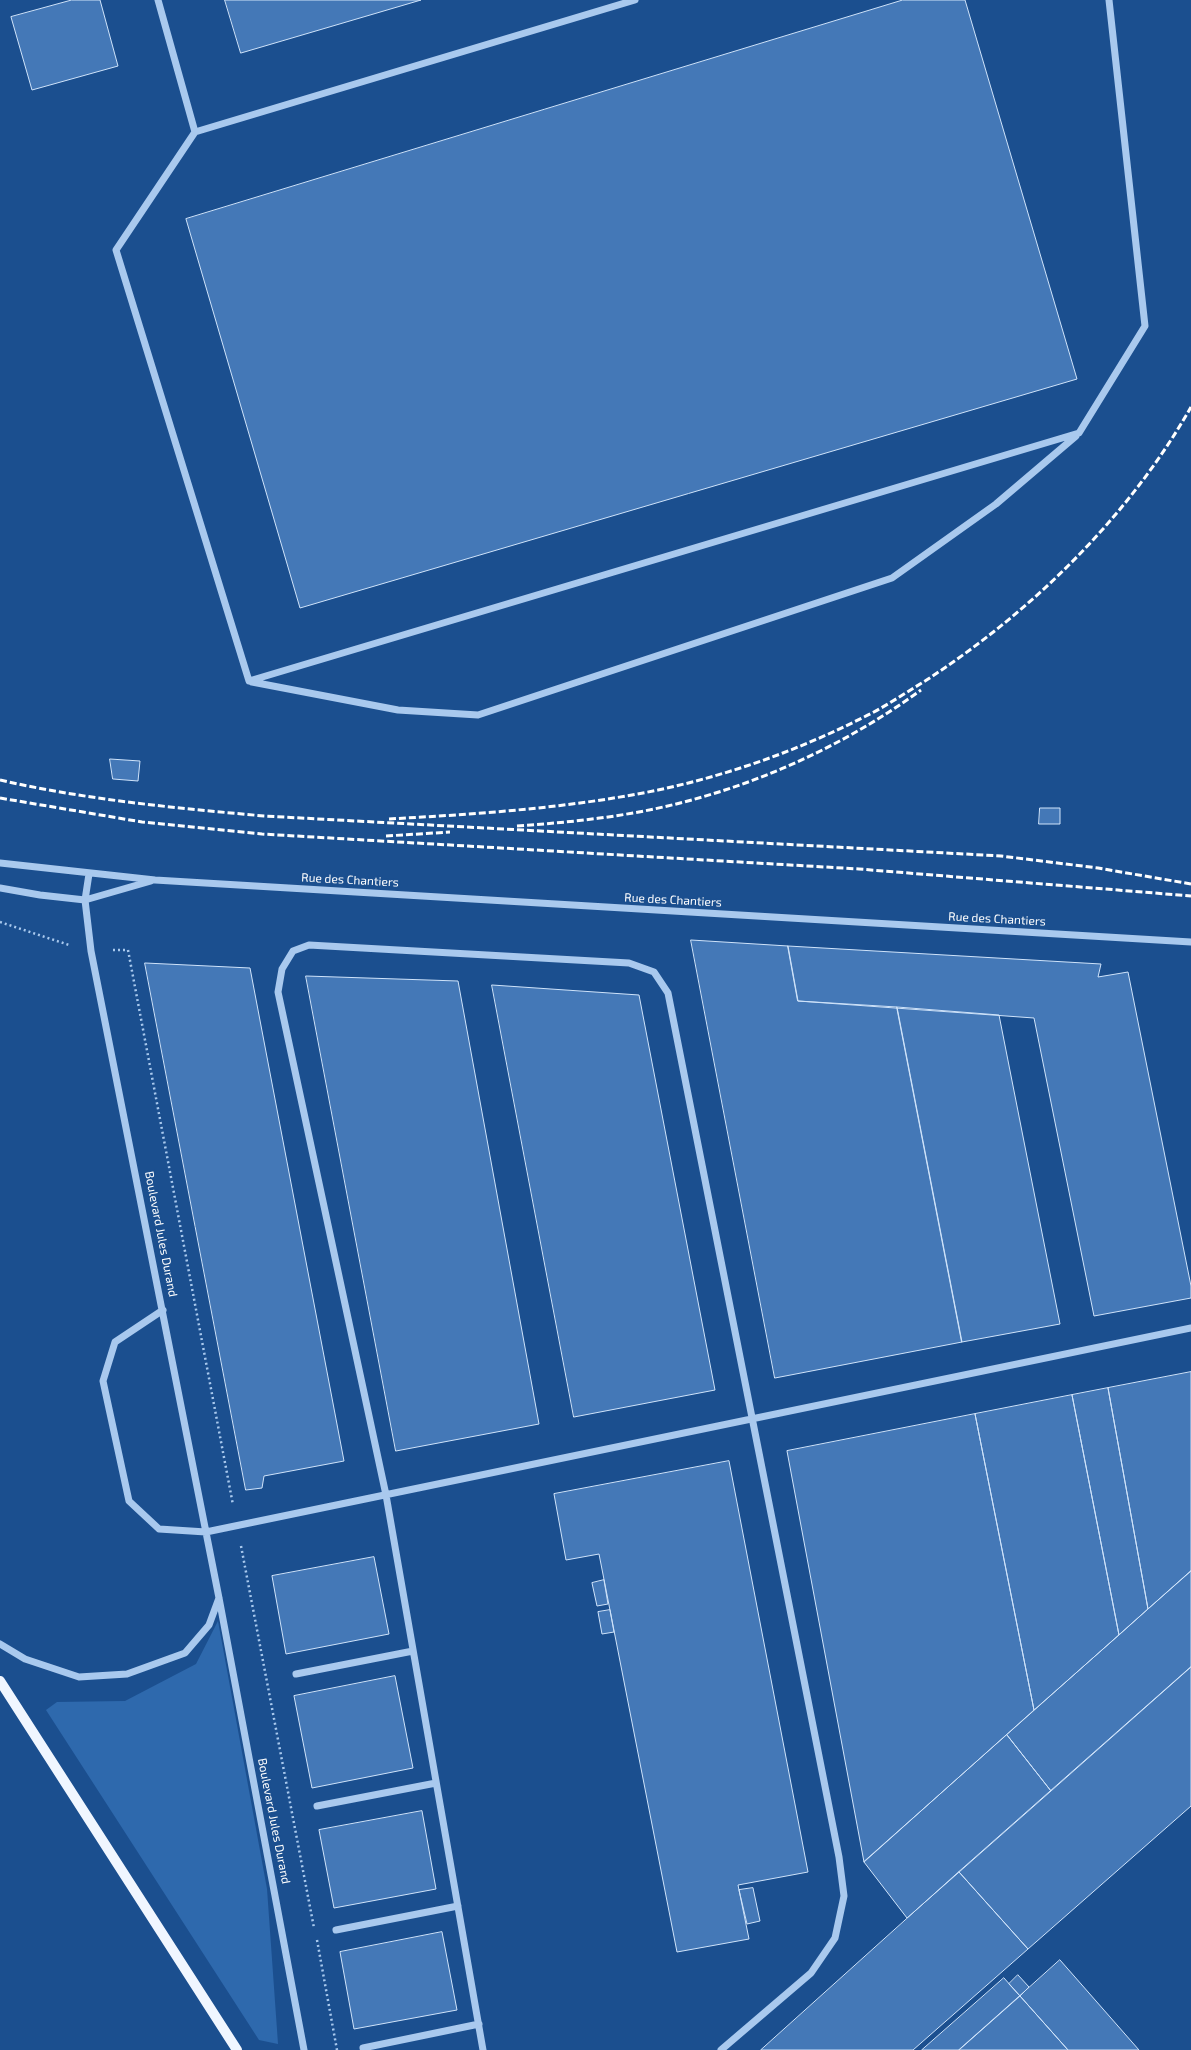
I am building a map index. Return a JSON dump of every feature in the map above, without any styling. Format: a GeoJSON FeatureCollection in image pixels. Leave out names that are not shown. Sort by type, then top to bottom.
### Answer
{"type":"FeatureCollection","features":[{"type":"Feature","properties":{"kind":"main road"},"geometry":{"type":"LineString","coordinates":[[0,1681],[237,2050]]}},
{"type":"Feature","properties":{"kind":"street"},"geometry":{"type":"LineString","coordinates":[[158,0],[195,132]]}},
{"type":"Feature","properties":{"kind":"street"},"geometry":{"type":"LineString","coordinates":[[249,681],[116,250],[195,132],[635,0]]}},
{"type":"Feature","properties":{"kind":"street"},"geometry":{"type":"LineString","coordinates":[[249,681],[398,710],[478,715],[892,578],[996,504],[1079,434],[1146,326],[1109,0]]}},
{"type":"Feature","properties":{"kind":"street"},"geometry":{"type":"LineString","coordinates":[[249,681],[1079,434]]}},
{"type":"Feature","properties":{"kind":"street","name":"Rue des Chantiers"},"geometry":{"type":"LineString","coordinates":[[0,863],[88,874],[155,880],[1191,942]]}},
{"type":"Feature","properties":{"kind":"street","name":"Boulevard Jules Durand"},"geometry":{"type":"LineString","coordinates":[[88,874],[85,900],[91,951],[219,1598],[304,2050]]}},
{"type":"Feature","properties":{"kind":"street","name":"Rue des Chantiers"},"geometry":{"type":"LineString","coordinates":[[0,888],[40,896],[85,900],[155,880]]}},
{"type":"Feature","properties":{"kind":"street"},"geometry":{"type":"LineString","coordinates":[[483,2050],[386,1495],[278,992],[282,969],[293,951],[309,945],[629,963],[654,972],[668,993],[839,1857],[844,1896],[835,1938],[811,1973],[721,2050]]}},
{"type":"Feature","properties":{"kind":"street"},"geometry":{"type":"LineString","coordinates":[[163,1310],[115,1342],[103,1381],[129,1501],[159,1529],[206,1532],[1191,1328]]}},
{"type":"Feature","properties":{"kind":"street"},"geometry":{"type":"LineString","coordinates":[[0,1644],[25,1659],[79,1677],[127,1674],[185,1653],[209,1625],[219,1598]]}},
{"type":"Feature","properties":{"kind":"street"},"geometry":{"type":"LineString","coordinates":[[296,1674],[413,1651]]}},
{"type":"Feature","properties":{"kind":"street"},"geometry":{"type":"LineString","coordinates":[[317,1806],[436,1783]]}},
{"type":"Feature","properties":{"kind":"street"},"geometry":{"type":"LineString","coordinates":[[336,1930],[458,1906]]}},
{"type":"Feature","properties":{"kind":"street"},"geometry":{"type":"LineString","coordinates":[[363,2048],[478,2024]]}},
{"type":"Feature","properties":{"kind":"path"},"geometry":{"type":"LineString","coordinates":[[0,922],[91,951],[128,950],[337,2050]]}},
{"type":"Feature","properties":{"kind":"shaded area"},"geometry":{"type":"Polygon","coordinates":[[[218,1621],[267,1889],[278,2044],[259,2040],[46,1710],[57,1702],[125,1701],[196,1664],[218,1621]]]}},
{"type":"Feature","properties":{"kind":"building"},"geometry":{"type":"Polygon","coordinates":[[[72,0],[100,0],[118,66],[32,90],[11,17],[72,0]]]}},
{"type":"Feature","properties":{"kind":"building"},"geometry":{"type":"Polygon","coordinates":[[[225,0],[421,0],[241,53],[225,0]]]}},
{"type":"Feature","properties":{"kind":"building"},"geometry":{"type":"Polygon","coordinates":[[[903,0],[965,0],[1077,379],[300,608],[186,219],[903,0]]]}},
{"type":"Feature","properties":{"kind":"building"},"geometry":{"type":"Polygon","coordinates":[[[110,759],[140,761],[138,781],[113,779],[110,759]]]}},
{"type":"Feature","properties":{"kind":"building"},"geometry":{"type":"Polygon","coordinates":[[[1040,808],[1060,808],[1060,824],[1039,824],[1040,808]]]}},
{"type":"Feature","properties":{"kind":"building"},"geometry":{"type":"Polygon","coordinates":[[[691,940],[788,946],[798,1001],[897,1007],[962,1342],[775,1378],[691,940]]]}},
{"type":"Feature","properties":{"kind":"building"},"geometry":{"type":"Polygon","coordinates":[[[788,946],[1101,964],[1098,977],[1128,972],[1191,1286],[1191,1298],[1094,1316],[1034,1018],[798,1001],[788,946]]]}},
{"type":"Feature","properties":{"kind":"building"},"geometry":{"type":"Polygon","coordinates":[[[145,963],[250,968],[344,1461],[264,1476],[262,1488],[246,1490],[145,963]]]}},
{"type":"Feature","properties":{"kind":"building"},"geometry":{"type":"Polygon","coordinates":[[[306,976],[458,981],[539,1424],[396,1451],[306,976]]]}},
{"type":"Feature","properties":{"kind":"building"},"geometry":{"type":"Polygon","coordinates":[[[492,985],[639,995],[715,1390],[574,1417],[492,985]]]}},
{"type":"Feature","properties":{"kind":"building"},"geometry":{"type":"Polygon","coordinates":[[[897,1007],[999,1015],[1060,1324],[962,1342],[897,1007]]]}},
{"type":"Feature","properties":{"kind":"building"},"geometry":{"type":"Polygon","coordinates":[[[1191,1372],[1191,1571],[1148,1609],[1108,1388],[1191,1372]]]}},
{"type":"Feature","properties":{"kind":"building"},"geometry":{"type":"Polygon","coordinates":[[[1108,1388],[1148,1609],[1119,1635],[1072,1395],[1108,1388]]]}},
{"type":"Feature","properties":{"kind":"building"},"geometry":{"type":"Polygon","coordinates":[[[1072,1395],[1119,1635],[1034,1710],[975,1414],[1072,1395]]]}},
{"type":"Feature","properties":{"kind":"building"},"geometry":{"type":"Polygon","coordinates":[[[975,1414],[1034,1710],[864,1862],[787,1451],[975,1414]]]}},
{"type":"Feature","properties":{"kind":"building"},"geometry":{"type":"Polygon","coordinates":[[[729,1461],[808,1872],[738,1885],[749,1939],[677,1952],[599,1554],[566,1560],[554,1494],[729,1461]]]}},
{"type":"Feature","properties":{"kind":"building"},"geometry":{"type":"Polygon","coordinates":[[[374,1557],[389,1634],[286,1654],[272,1576],[374,1557]]]}},
{"type":"Feature","properties":{"kind":"building"},"geometry":{"type":"Polygon","coordinates":[[[1191,1571],[1191,1667],[1051,1791],[1007,1735],[1191,1571]]]}},
{"type":"Feature","properties":{"kind":"building"},"geometry":{"type":"Polygon","coordinates":[[[604,1580],[608,1604],[597,1606],[592,1583],[604,1580]]]}},
{"type":"Feature","properties":{"kind":"building"},"geometry":{"type":"Polygon","coordinates":[[[610,1610],[614,1632],[602,1634],[598,1612],[610,1610]]]}},
{"type":"Feature","properties":{"kind":"building"},"geometry":{"type":"Polygon","coordinates":[[[1191,1667],[1191,1806],[1028,1949],[959,1872],[1191,1667]]]}},
{"type":"Feature","properties":{"kind":"building"},"geometry":{"type":"Polygon","coordinates":[[[395,1676],[413,1768],[312,1788],[294,1696],[395,1676]]]}},
{"type":"Feature","properties":{"kind":"building"},"geometry":{"type":"Polygon","coordinates":[[[1007,1735],[1051,1791],[907,1918],[864,1862],[1007,1735]]]}},
{"type":"Feature","properties":{"kind":"building"},"geometry":{"type":"Polygon","coordinates":[[[422,1811],[436,1889],[334,1908],[319,1830],[422,1811]]]}},
{"type":"Feature","properties":{"kind":"building"},"geometry":{"type":"Polygon","coordinates":[[[959,1872],[1028,1949],[913,2050],[761,2050],[959,1872]]]}},
{"type":"Feature","properties":{"kind":"building"},"geometry":{"type":"Polygon","coordinates":[[[753,1888],[760,1921],[747,1924],[739,1890],[753,1888]]]}},
{"type":"Feature","properties":{"kind":"building"},"geometry":{"type":"Polygon","coordinates":[[[442,1932],[457,2010],[354,2029],[340,1952],[442,1932]]]}},
{"type":"Feature","properties":{"kind":"building"},"geometry":{"type":"Polygon","coordinates":[[[1060,1960],[1139,2050],[1068,2050],[1020,1996],[1060,1960]]]}},
{"type":"Feature","properties":{"kind":"building"},"geometry":{"type":"Polygon","coordinates":[[[1018,1975],[1029,1987],[1020,1996],[1009,1984],[1018,1975]]]}},
{"type":"Feature","properties":{"kind":"building"},"geometry":{"type":"Polygon","coordinates":[[[1004,1978],[1020,1996],[959,2050],[922,2050],[1004,1978]]]}},
{"type":"Feature","properties":{"kind":"building"},"geometry":{"type":"Polygon","coordinates":[[[1020,1996],[1068,2050],[959,2050],[1020,1996]]]}},
{"type":"Feature","properties":{"kind":"railway"},"geometry":{"type":"LineString","coordinates":[[389,819],[558,806],[658,790],[711,777],[789,751],[872,713],[925,681],[964,654],[1002,625],[1074,560],[1138,487],[1166,448],[1191,407]]}},
{"type":"Feature","properties":{"kind":"railway"},"geometry":{"type":"LineString","coordinates":[[517,826],[549,824],[644,811],[681,803],[754,780],[789,766],[824,749],[890,711],[921,690]]}},
{"type":"Feature","properties":{"kind":"railway"},"geometry":{"type":"LineString","coordinates":[[0,780],[99,798],[264,816],[1001,856],[1098,868],[1191,884]]}},
{"type":"Feature","properties":{"kind":"railway"},"geometry":{"type":"LineString","coordinates":[[0,798],[142,822],[262,834],[859,869],[1191,896]]}},
{"type":"Feature","properties":{"kind":"railway"},"geometry":{"type":"LineString","coordinates":[[386,836],[450,832]]}}]}
